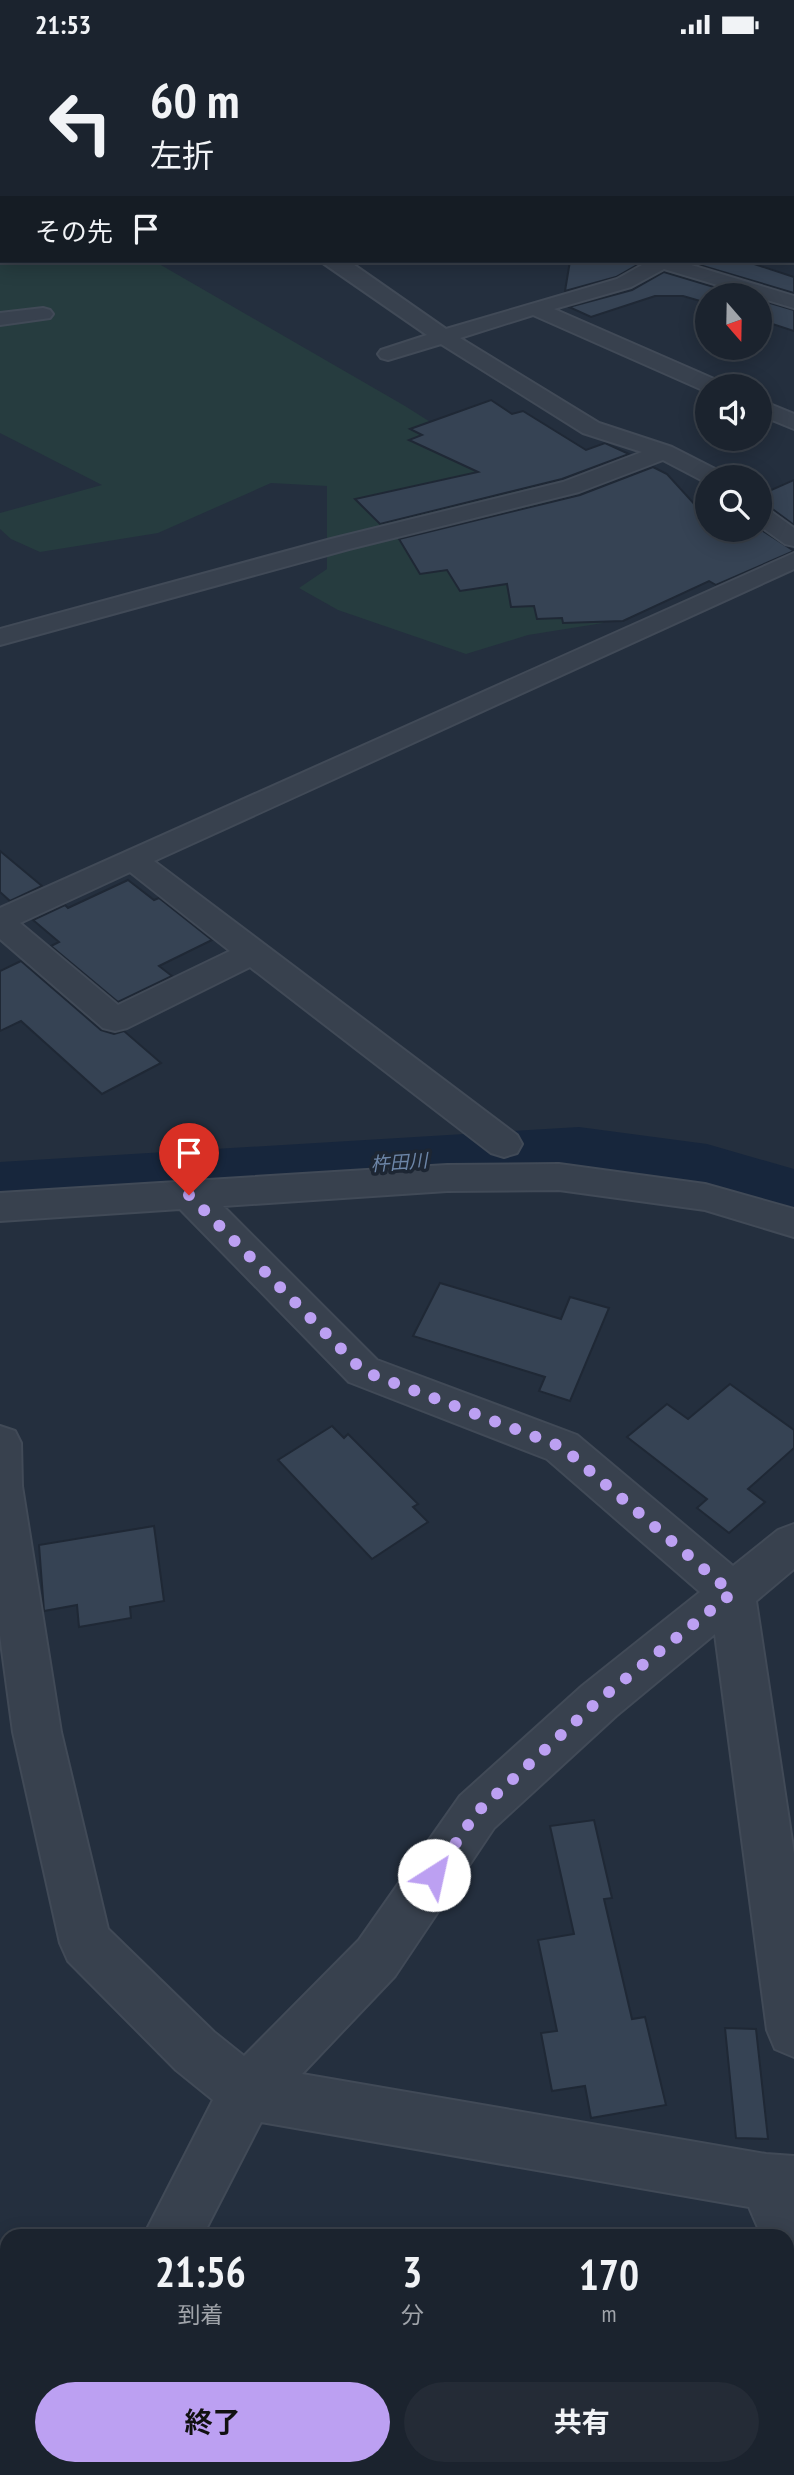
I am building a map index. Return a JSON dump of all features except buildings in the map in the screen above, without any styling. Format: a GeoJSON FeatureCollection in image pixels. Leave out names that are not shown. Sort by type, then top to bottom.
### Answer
{"type":"FeatureCollection","features":[{"type":"Feature","properties":{"kind":"street"},"geometry":{"type":"LineString","coordinates":[[335,263],[343,266],[444,337],[591,428],[664,452],[695,468]]}},
{"type":"Feature","properties":{"kind":"street"},"geometry":{"type":"LineString","coordinates":[[388,354],[624,283],[659,263]]}},
{"type":"Feature","properties":{"kind":"street"},"geometry":{"type":"LineString","coordinates":[[668,263],[794,302]]}},
{"type":"Feature","properties":{"kind":"street"},"geometry":{"type":"LineString","coordinates":[[534,308],[695,379]]}},
{"type":"Feature","properties":{"kind":"street"},"geometry":{"type":"LineString","coordinates":[[0,319],[43,314]]}},
{"type":"Feature","properties":{"kind":"street"},"geometry":{"type":"LineString","coordinates":[[772,412],[794,422]]}},
{"type":"Feature","properties":{"kind":"street"},"geometry":{"type":"LineString","coordinates":[[0,637],[340,544],[571,487],[664,452]]}},
{"type":"Feature","properties":{"kind":"street"},"geometry":{"type":"LineString","coordinates":[[772,523],[794,539]]}},
{"type":"Feature","properties":{"kind":"street"},"geometry":{"type":"LineString","coordinates":[[253,953],[115,1020],[0,921],[794,560]]}},
{"type":"Feature","properties":{"kind":"street"},"geometry":{"type":"LineString","coordinates":[[132,859],[504,1144]]}},
{"type":"Feature","properties":{"kind":"street"},"geometry":{"type":"LineString","coordinates":[[0,1206],[447,1178],[559,1177],[705,1197],[794,1223]]}},
{"type":"Feature","properties":{"kind":"street"},"geometry":{"type":"LineString","coordinates":[[189,1195],[363,1371],[562,1447],[732,1593],[794,2030]]}},
{"type":"Feature","properties":{"kind":"street"},"geometry":{"type":"LineString","coordinates":[[0,1443],[1,1486],[37,1732],[86,1943],[195,2051],[247,2092],[780,2183],[791,2229]]}},
{"type":"Feature","properties":{"kind":"street"},"geometry":{"type":"LineString","coordinates":[[175,2229],[247,2092],[377,1958],[477,1812],[599,1700],[794,1543]]}},
{"type":"Feature","properties":{"kind":"green space"},"geometry":{"type":"Polygon","coordinates":[[[0,263],[157,263],[405,406],[541,492],[580,523],[602,588],[603,623],[528,635],[466,654],[338,610],[299,588],[327,569],[327,486],[271,483],[158,533],[40,552],[11,539],[0,529],[0,513],[102,485],[0,433],[0,263]]]}},
{"type":"Feature","properties":{"kind":"waterway","name":"杵田川"},"geometry":{"type":"LineString","coordinates":[[0,1187],[579,1151],[707,1169],[794,1195]]}},
{"type":"Feature","properties":{"kind":"route"},"geometry":{"type":"LineString","coordinates":[[189,1195],[363,1371],[562,1447],[732,1593],[599,1700],[477,1812],[434,1875]]}}]}
